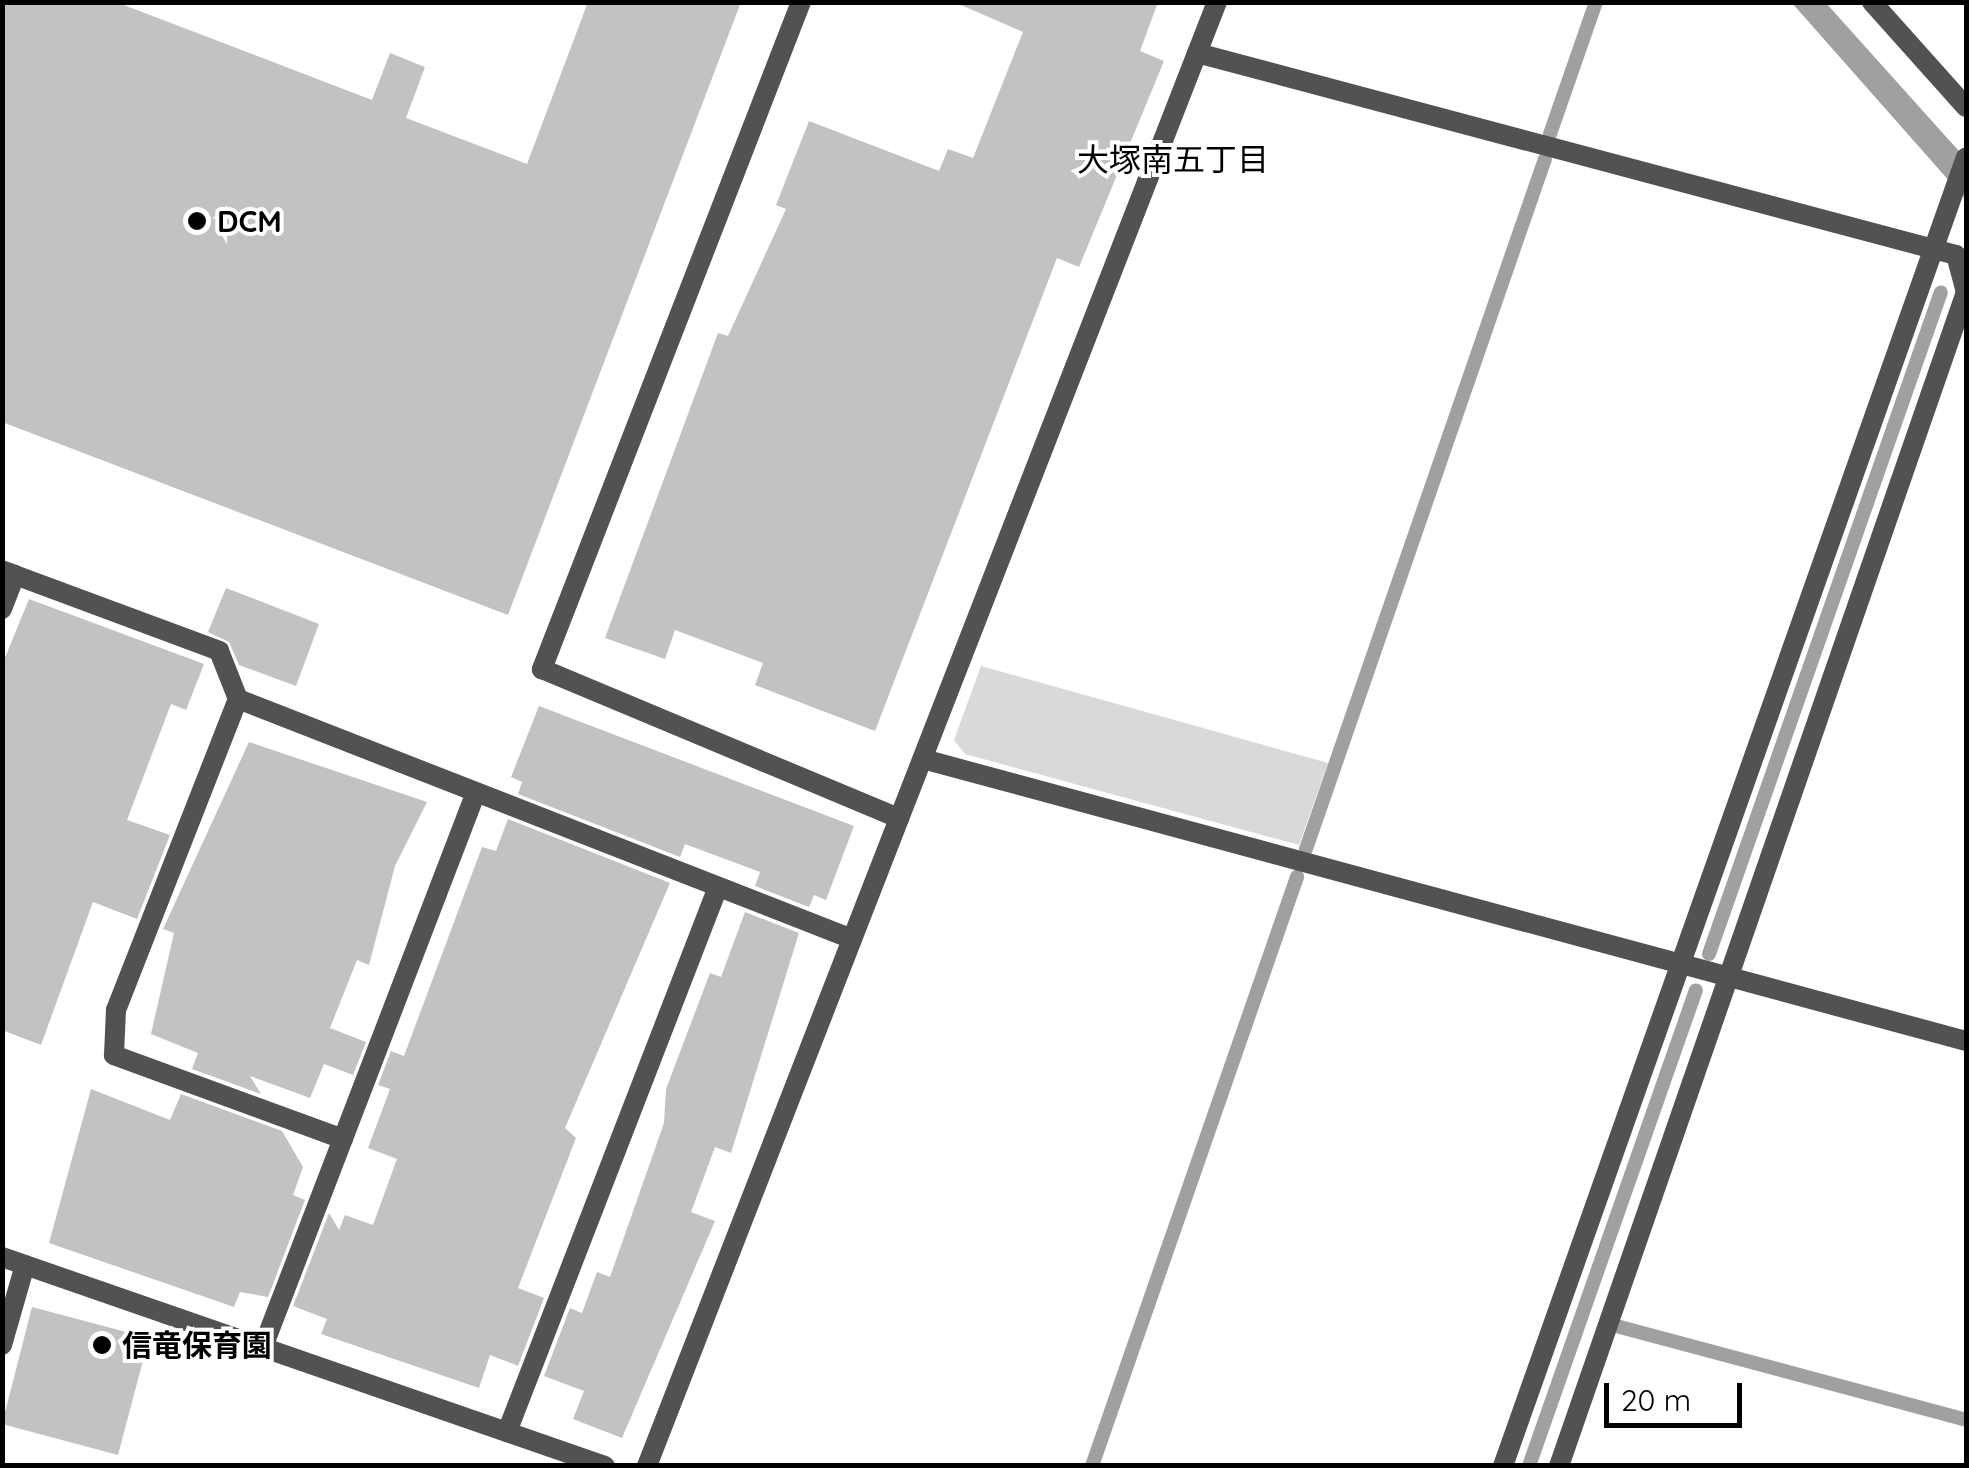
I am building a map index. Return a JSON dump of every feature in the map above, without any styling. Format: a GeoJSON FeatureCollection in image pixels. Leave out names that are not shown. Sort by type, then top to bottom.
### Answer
{"type":"FeatureCollection","features":[{"type":"Feature","properties":{"kind":"street"},"geometry":{"type":"LineString","coordinates":[[801,2],[542,669],[899,818]]}},
{"type":"Feature","properties":{"kind":"street"},"geometry":{"type":"LineString","coordinates":[[647,1466],[1217,2]]}},
{"type":"Feature","properties":{"kind":"street"},"geometry":{"type":"LineString","coordinates":[[1872,2],[1966,107]]}},
{"type":"Feature","properties":{"kind":"street"},"geometry":{"type":"LineString","coordinates":[[1197,52],[1956,255],[1966,292],[1559,1466]]}},
{"type":"Feature","properties":{"kind":"street"},"geometry":{"type":"LineString","coordinates":[[1503,1466],[1928,247],[1966,157]]}},
{"type":"Feature","properties":{"kind":"street"},"geometry":{"type":"LineString","coordinates":[[2,609],[9,573],[219,651],[238,699],[116,1010],[114,1056],[343,1138]]}},
{"type":"Feature","properties":{"kind":"street"},"geometry":{"type":"LineString","coordinates":[[238,699],[852,939]]}},
{"type":"Feature","properties":{"kind":"street"},"geometry":{"type":"LineString","coordinates":[[922,759],[1966,1041]]}},
{"type":"Feature","properties":{"kind":"street"},"geometry":{"type":"LineString","coordinates":[[262,1347],[476,792]]}},
{"type":"Feature","properties":{"kind":"street"},"geometry":{"type":"LineString","coordinates":[[507,1432],[718,888]]}},
{"type":"Feature","properties":{"kind":"street"},"geometry":{"type":"LineString","coordinates":[[2,1257],[605,1466]]}},
{"type":"Feature","properties":{"kind":"street"},"geometry":{"type":"LineString","coordinates":[[2,1345],[25,1265]]}},
{"type":"Feature","properties":{"kind":"shaded area"},"geometry":{"type":"Polygon","coordinates":[[[1792,3],[1826,3],[1966,159],[1966,200],[1792,3]]]}},
{"type":"Feature","properties":{"kind":"shaded area"},"geometry":{"type":"Polygon","coordinates":[[[981,666],[1328,763],[1299,845],[965,754],[954,740],[981,666]]]}},
{"type":"Feature","properties":{"kind":"building"},"geometry":{"type":"Polygon","coordinates":[[[2,2],[116,2],[372,100],[390,53],[425,67],[406,118],[527,164],[588,2],[741,2],[508,615],[2,422],[2,2]]]}},
{"type":"Feature","properties":{"kind":"building"},"geometry":{"type":"Polygon","coordinates":[[[954,2],[1158,2],[1140,51],[1164,61],[1079,267],[1057,258],[875,731],[755,685],[763,663],[675,630],[665,659],[605,638],[718,333],[728,336],[786,209],[776,205],[809,121],[939,171],[948,149],[973,158],[1023,32],[954,2]]]}},
{"type":"Feature","properties":{"kind":"building"},"geometry":{"type":"Polygon","coordinates":[[[226,588],[319,624],[296,686],[239,665],[229,642],[208,632],[226,588]]]}},
{"type":"Feature","properties":{"kind":"building"},"geometry":{"type":"Polygon","coordinates":[[[29,599],[204,664],[186,710],[171,704],[127,820],[170,835],[137,919],[93,902],[41,1045],[2,1030],[2,665],[29,599]]]}},
{"type":"Feature","properties":{"kind":"building"},"geometry":{"type":"Polygon","coordinates":[[[539,706],[854,826],[826,900],[814,895],[809,907],[755,886],[760,872],[685,844],[680,857],[518,794],[522,782],[511,777],[539,706]]]}},
{"type":"Feature","properties":{"kind":"building"},"geometry":{"type":"Polygon","coordinates":[[[249,742],[427,802],[395,866],[369,965],[357,960],[330,1028],[366,1042],[353,1075],[324,1064],[310,1098],[250,1076],[261,1094],[192,1069],[198,1053],[151,1034],[174,933],[163,929],[249,742]]]}},
{"type":"Feature","properties":{"kind":"building"},"geometry":{"type":"Polygon","coordinates":[[[508,819],[670,883],[565,1128],[576,1138],[518,1288],[544,1298],[518,1366],[490,1355],[479,1388],[321,1334],[327,1319],[293,1306],[329,1213],[339,1230],[345,1215],[373,1225],[397,1159],[368,1148],[390,1089],[378,1085],[391,1051],[404,1056],[482,847],[496,851],[508,819]]]}},
{"type":"Feature","properties":{"kind":"building"},"geometry":{"type":"Polygon","coordinates":[[[745,912],[799,933],[731,1153],[715,1147],[691,1212],[715,1221],[622,1438],[573,1419],[584,1391],[544,1376],[570,1308],[582,1313],[597,1272],[610,1277],[664,1123],[666,1089],[710,973],[721,977],[745,912]]]}},
{"type":"Feature","properties":{"kind":"building"},"geometry":{"type":"Polygon","coordinates":[[[91,1089],[170,1120],[181,1094],[282,1131],[303,1167],[293,1195],[305,1200],[268,1297],[240,1292],[234,1307],[49,1243],[91,1089]]]}},
{"type":"Feature","properties":{"kind":"building"},"geometry":{"type":"Polygon","coordinates":[[[32,1307],[149,1338],[118,1455],[2,1424],[32,1307]]]}},
{"type":"Feature","properties":{"kind":"waterway"},"geometry":{"type":"LineString","coordinates":[[1550,134],[1596,2]]}},
{"type":"Feature","properties":{"kind":"waterway"},"geometry":{"type":"LineString","coordinates":[[1306,849],[1545,159]]}},
{"type":"Feature","properties":{"kind":"waterway"},"geometry":{"type":"LineString","coordinates":[[1709,954],[1941,292]]}},
{"type":"Feature","properties":{"kind":"waterway"},"geometry":{"type":"LineString","coordinates":[[1092,1466],[1297,877]]}},
{"type":"Feature","properties":{"kind":"waterway"},"geometry":{"type":"LineString","coordinates":[[1529,1466],[1696,990]]}},
{"type":"Feature","properties":{"kind":"waterway"},"geometry":{"type":"LineString","coordinates":[[1620,1327],[1966,1420]]}},
{"type":"Feature","properties":{"kind":"place","name":"DCM"},"geometry":{"type":"Point","coordinates":[197,221]}},
{"type":"Feature","properties":{"kind":"place","name":"信竜保育園"},"geometry":{"type":"Point","coordinates":[102,1345]}},
{"type":"Feature","properties":{"kind":"district","name":"大塚南五丁目"},"geometry":{"type":"Point","coordinates":[1173,159]}}]}
